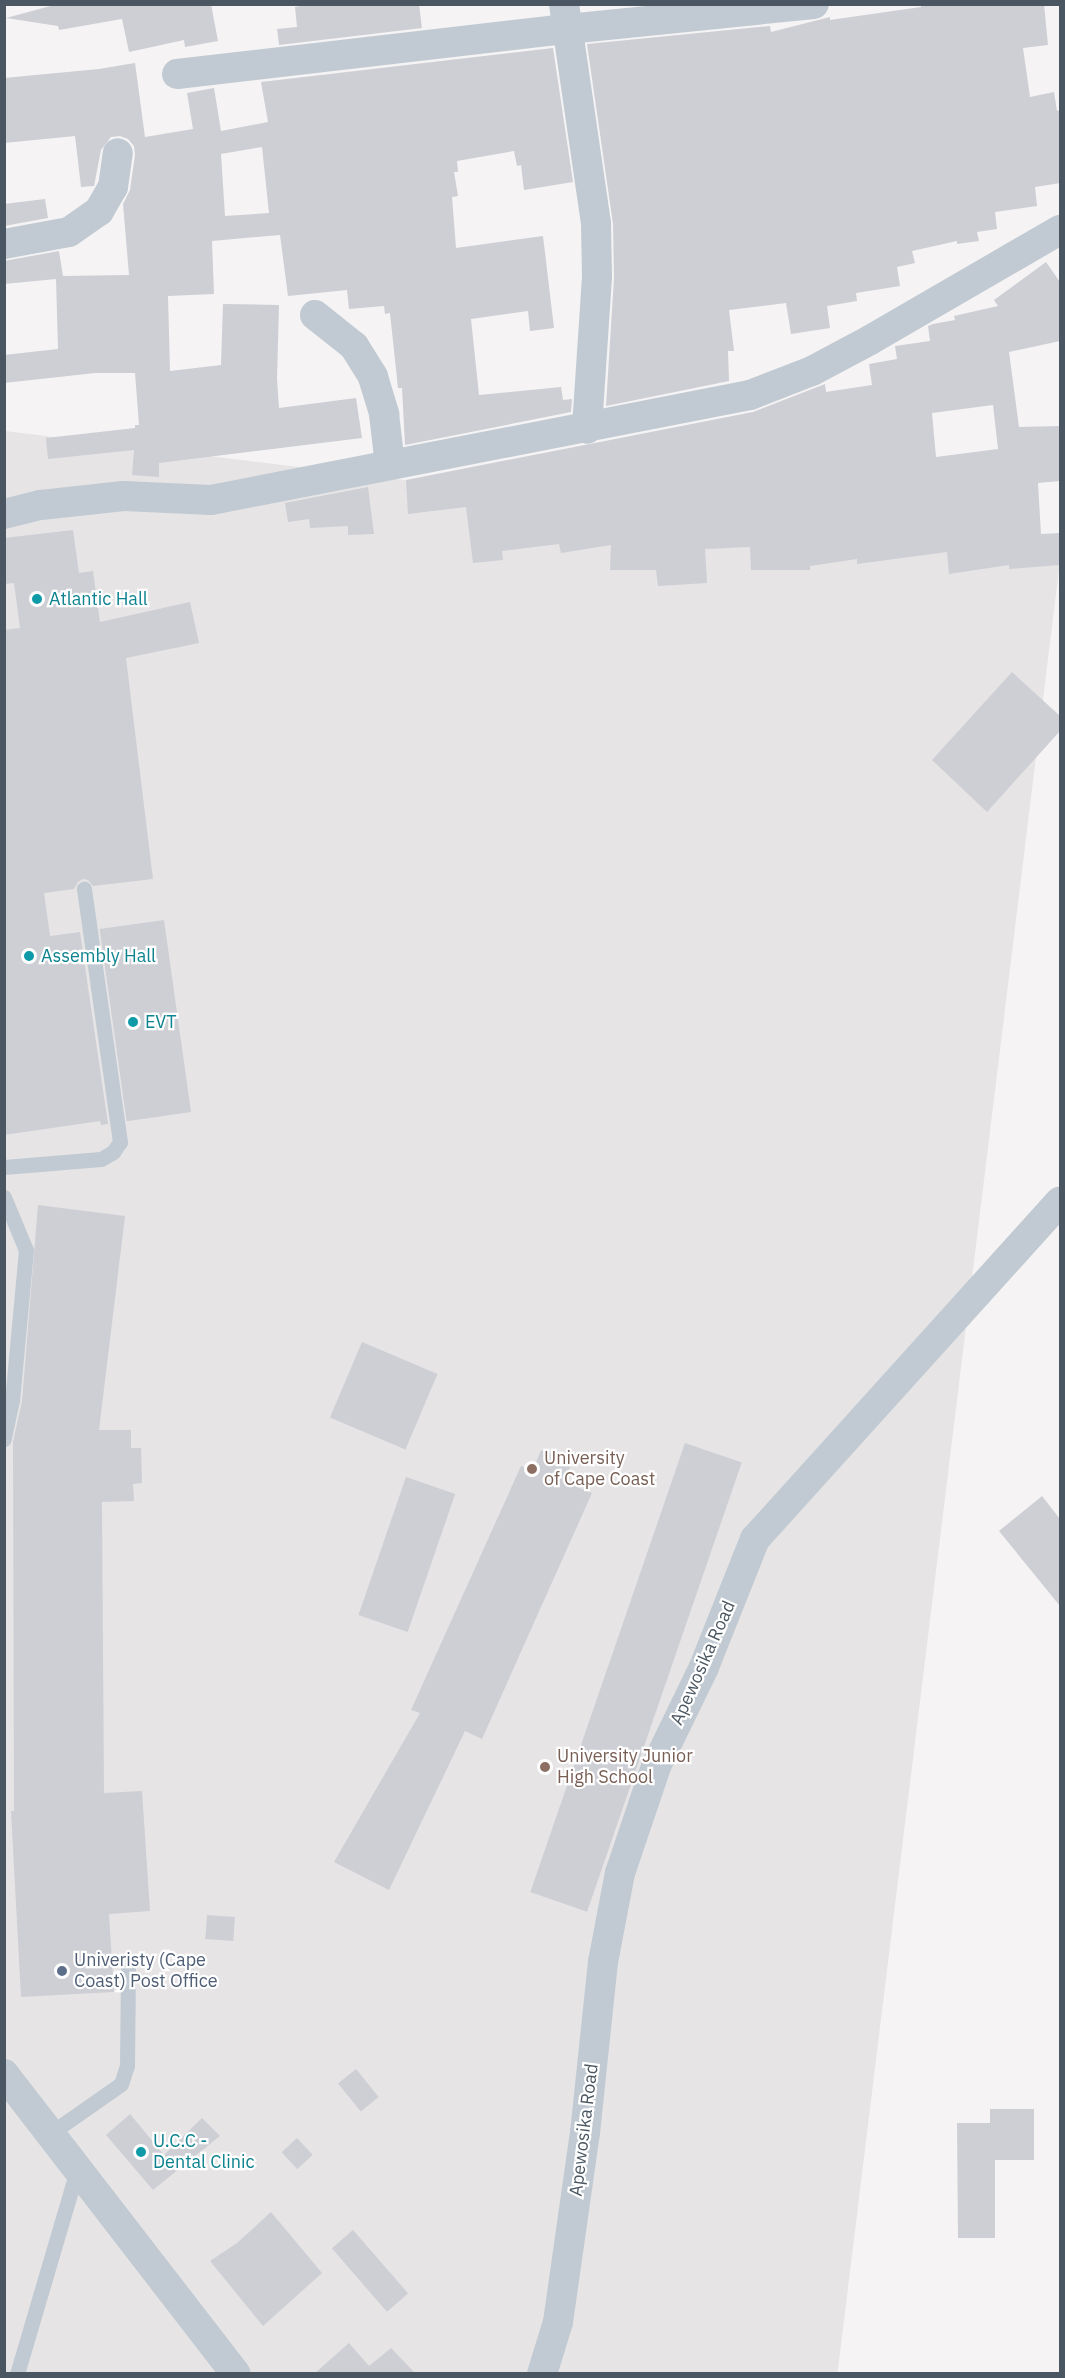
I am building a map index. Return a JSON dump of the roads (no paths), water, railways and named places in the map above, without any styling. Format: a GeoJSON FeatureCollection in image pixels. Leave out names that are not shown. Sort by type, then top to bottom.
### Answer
{"type":"FeatureCollection","features":[{"type":"Feature","properties":{"kind":"street"},"geometry":{"type":"LineString","coordinates":[[177,74],[566,16],[814,4]]}},
{"type":"Feature","properties":{"kind":"street"},"geometry":{"type":"LineString","coordinates":[[566,16],[596,224],[597,277],[587,429]]}},
{"type":"Feature","properties":{"kind":"street"},"geometry":{"type":"LineString","coordinates":[[4,244],[69,232],[99,211],[113,188],[118,153]]}},
{"type":"Feature","properties":{"kind":"street"},"geometry":{"type":"LineString","coordinates":[[4,514],[41,505],[124,496],[211,500],[587,429],[750,395],[812,371],[953,294],[1060,230]]}},
{"type":"Feature","properties":{"kind":"street"},"geometry":{"type":"LineString","coordinates":[[315,315],[354,346],[373,377],[384,414],[390,465]]}},
{"type":"Feature","properties":{"kind":"street","name":"Apewosika Road"},"geometry":{"type":"LineString","coordinates":[[542,2373],[558,2322],[585,2133],[603,1962],[620,1873],[657,1764],[704,1667],[755,1539],[1060,1201]]}},
{"type":"Feature","properties":{"kind":"street"},"geometry":{"type":"LineString","coordinates":[[4,2074],[236,2373]]}},
{"type":"Feature","properties":{"kind":"lane"},"geometry":{"type":"LineString","coordinates":[[4,1167],[101,1159],[112,1152],[120,1142],[84,889]]}},
{"type":"Feature","properties":{"kind":"lane"},"geometry":{"type":"LineString","coordinates":[[4,1197],[26,1250],[12,1400],[4,1439]]}},
{"type":"Feature","properties":{"kind":"lane"},"geometry":{"type":"LineString","coordinates":[[51,2133],[121,2084],[127,2066],[128,1970]]}},
{"type":"Feature","properties":{"kind":"lane"},"geometry":{"type":"LineString","coordinates":[[17,2373],[77,2170]]}},
{"type":"Feature","properties":{"kind":"place","name":"Atlantic Hall"},"geometry":{"type":"Point","coordinates":[37,599]}},
{"type":"Feature","properties":{"kind":"place","name":"Assembly Hall"},"geometry":{"type":"Point","coordinates":[29,956]}},
{"type":"Feature","properties":{"kind":"place","name":"EVT"},"geometry":{"type":"Point","coordinates":[133,1022]}},
{"type":"Feature","properties":{"kind":"place","name":"University of Cape Coast"},"geometry":{"type":"Point","coordinates":[532,1469]}},
{"type":"Feature","properties":{"kind":"place","name":"University Junior High School"},"geometry":{"type":"Point","coordinates":[545,1767]}},
{"type":"Feature","properties":{"kind":"place","name":"Univeristy (Cape Coast) Post Office"},"geometry":{"type":"Point","coordinates":[62,1971]}},
{"type":"Feature","properties":{"kind":"place","name":"U.C.C - Dental Clinic"},"geometry":{"type":"Point","coordinates":[141,2152]}}]}
